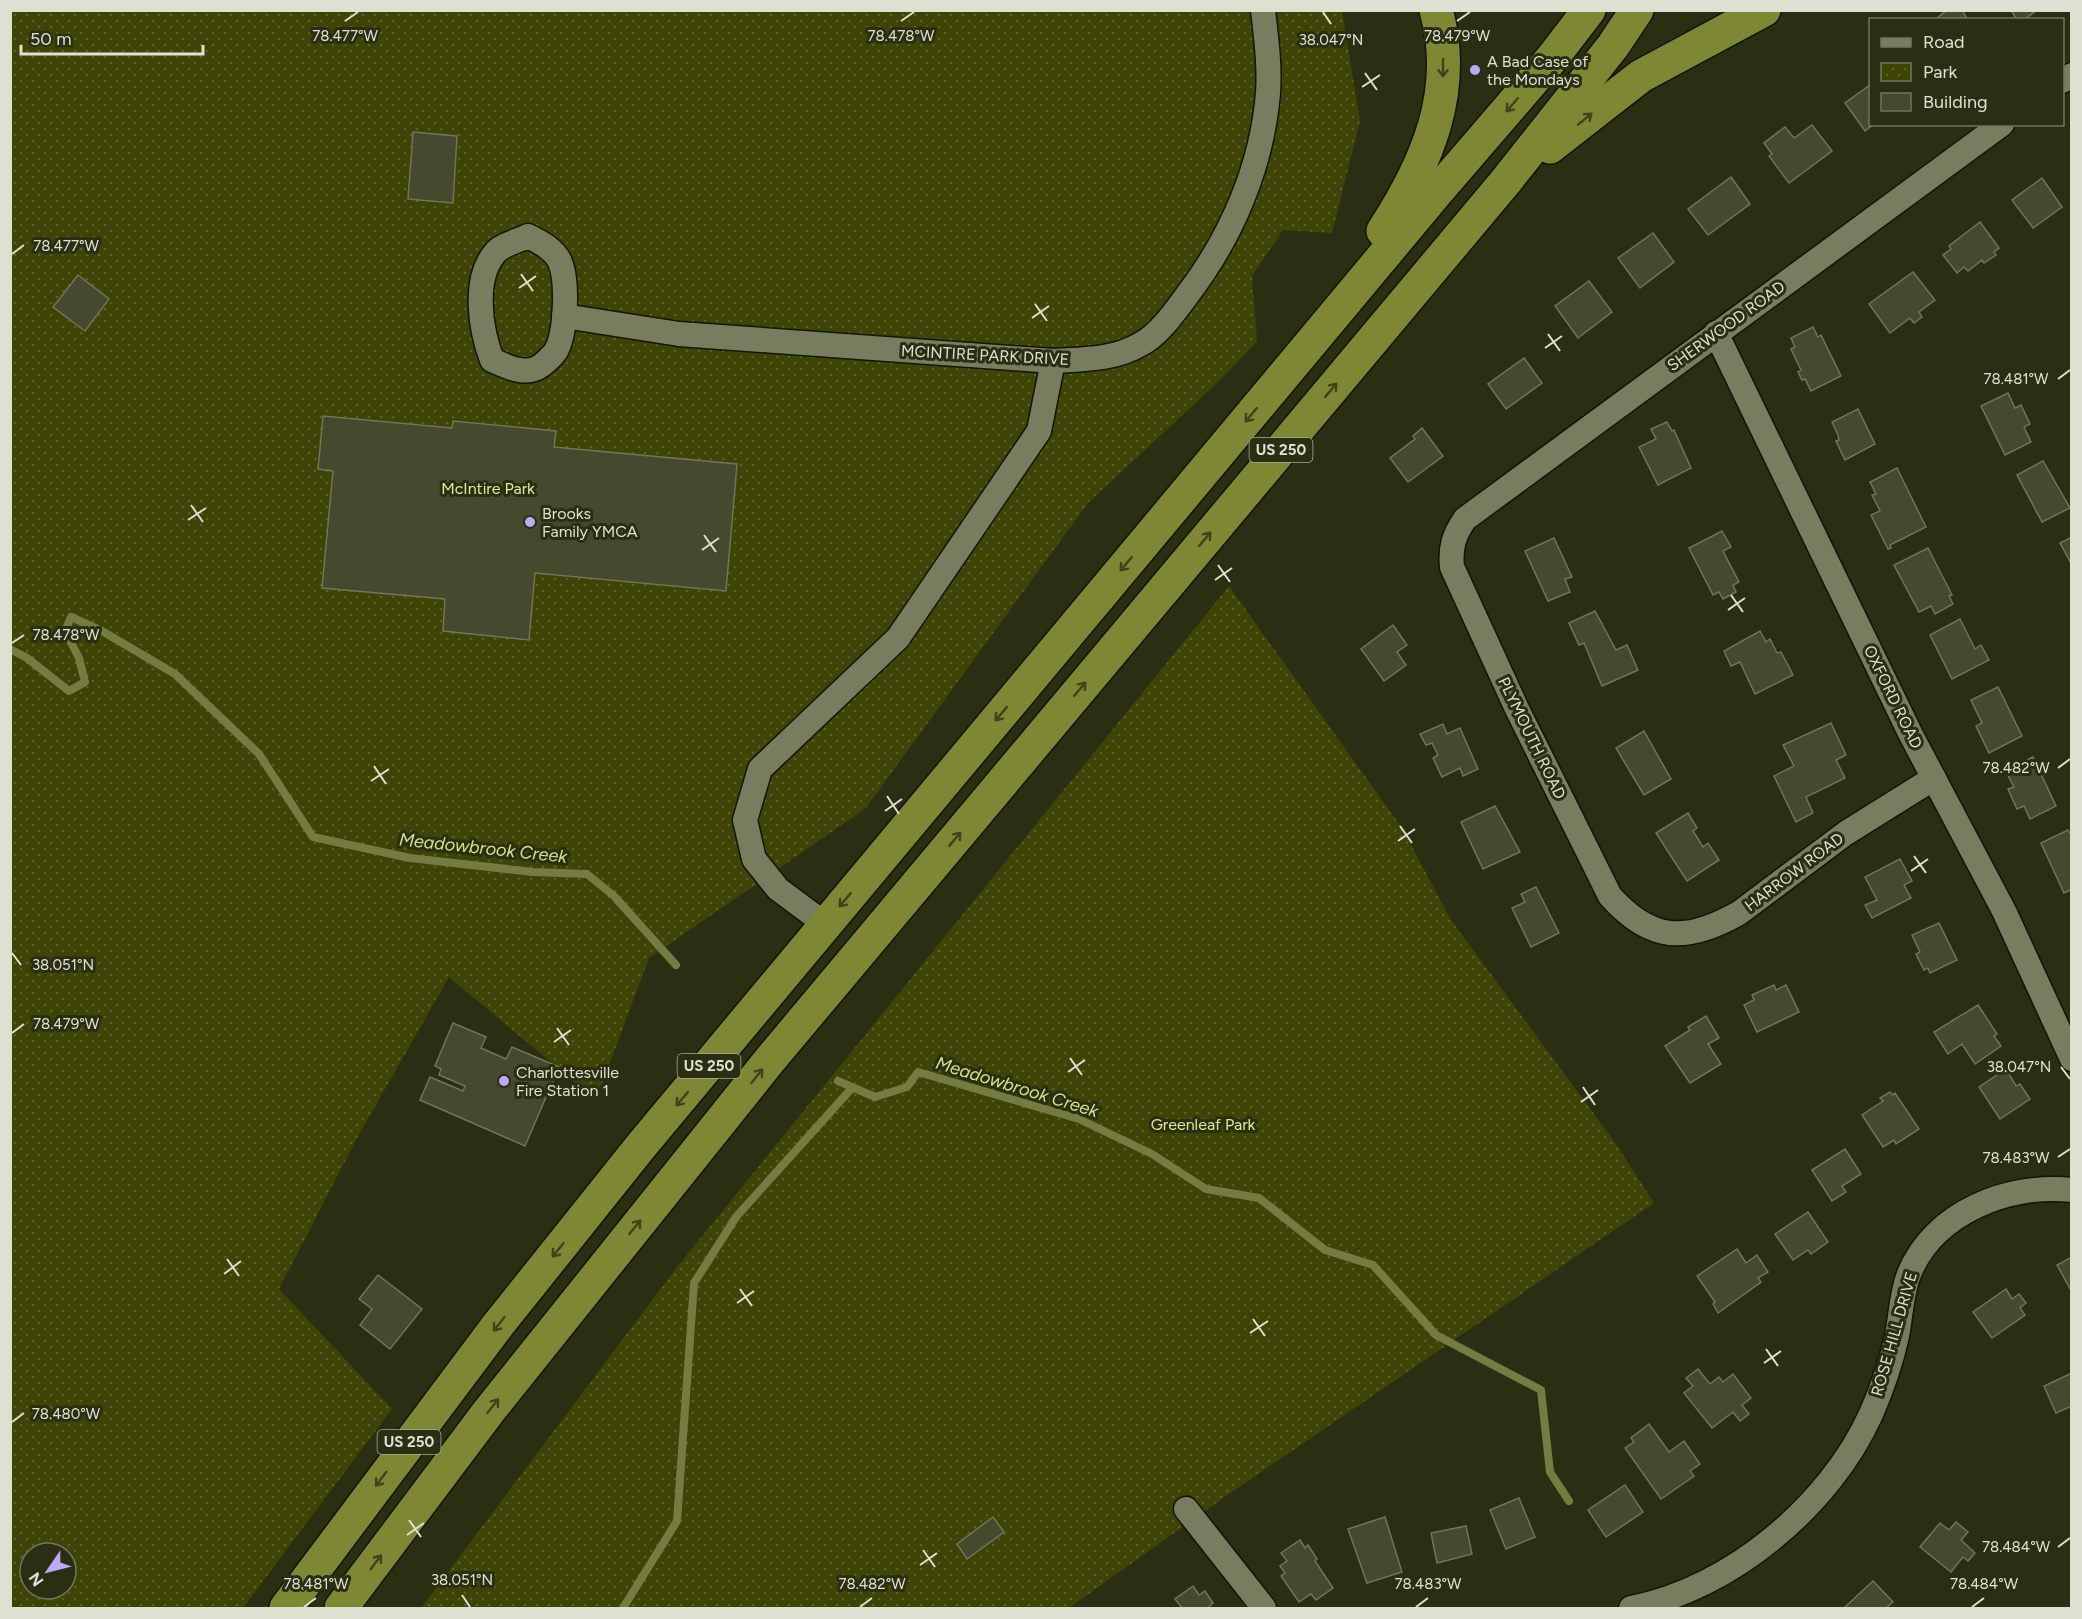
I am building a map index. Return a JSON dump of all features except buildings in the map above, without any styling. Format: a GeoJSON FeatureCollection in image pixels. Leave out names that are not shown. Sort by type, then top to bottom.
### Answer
{"type":"FeatureCollection","features":[{"type":"Feature","properties":{"kind":"highway"},"geometry":{"type":"LineString","coordinates":[[1277,384],[1344,291],[1391,219],[1413,181],[1431,140],[1442,99],[1444,64],[1436,10]]}},
{"type":"Feature","properties":{"kind":"highway","name":"US 250"},"geometry":{"type":"LineString","coordinates":[[286,1608],[529,1286],[825,924],[1589,10]]}},
{"type":"Feature","properties":{"kind":"highway","name":"US 250"},"geometry":{"type":"LineString","coordinates":[[341,1608],[558,1323],[769,1061],[1506,181],[1613,46],[1637,10]]}},
{"type":"Feature","properties":{"kind":"highway"},"geometry":{"type":"LineString","coordinates":[[1506,181],[1641,76],[1764,10]]}},
{"type":"Feature","properties":{"kind":"street","name":"MCINTIRE PARK DRIVE"},"geometry":{"type":"LineString","coordinates":[[564,316],[679,334],[1053,361],[1110,358],[1143,344],[1176,310],[1205,272],[1229,231],[1248,186],[1260,140],[1268,92],[1263,10]]}},
{"type":"Feature","properties":{"kind":"street","name":"SHERWOOD ROAD"},"geometry":{"type":"LineString","coordinates":[[1455,533],[1466,519],[1999,126]]}},
{"type":"Feature","properties":{"kind":"street"},"geometry":{"type":"LineString","coordinates":[[528,236],[546,245],[559,261],[565,282],[564,316],[557,350],[537,368],[517,370],[492,360],[483,336],[483,284],[487,266],[496,251],[528,236]]}},
{"type":"Feature","properties":{"kind":"street","name":"OXFORD ROAD"},"geometry":{"type":"LineString","coordinates":[[1716,333],[1934,778],[2004,911],[2072,1059]]}},
{"type":"Feature","properties":{"kind":"street"},"geometry":{"type":"LineString","coordinates":[[825,924],[778,889],[754,859],[745,820],[760,769],[898,638],[1039,431],[1053,361]]}},
{"type":"Feature","properties":{"kind":"street","name":"PLYMOUTH ROAD"},"geometry":{"type":"LineString","coordinates":[[1455,533],[1451,550],[1452,567],[1516,709],[1610,896],[1625,914],[1645,926]]}},
{"type":"Feature","properties":{"kind":"street","name":"HARROW ROAD"},"geometry":{"type":"LineString","coordinates":[[1645,926],[1668,934],[1695,932],[1721,924],[1846,833],[1934,778]]}},
{"type":"Feature","properties":{"kind":"street","name":"ROSE HILL DRIVE"},"geometry":{"type":"LineString","coordinates":[[1631,1608],[1681,1593],[1714,1577],[1772,1539],[1815,1498],[1843,1462],[1870,1415],[1887,1373],[1909,1274],[1922,1250],[1939,1230],[1964,1212],[1993,1198],[2025,1190],[2072,1190]]}},
{"type":"Feature","properties":{"kind":"street"},"geometry":{"type":"LineString","coordinates":[[1185,1509],[1264,1608]]}},
{"type":"Feature","properties":{"kind":"green space","name":"McIntire Park"},"geometry":{"type":"Polygon","coordinates":[[[11,11],[1342,11],[1360,121],[1332,233],[1283,230],[1252,276],[1257,342],[1215,385],[1088,503],[865,809],[649,958],[596,1100],[449,977],[357,1138],[279,1289],[392,1409],[243,1608],[11,1608],[11,11]]]}},
{"type":"Feature","properties":{"kind":"green space","name":"Greenleaf Park"},"geometry":{"type":"Polygon","coordinates":[[[1229,586],[1402,828],[1451,920],[1616,1144],[1654,1203],[1226,1496],[1069,1608],[421,1608],[677,1267],[1229,586]]]}},
{"type":"Feature","properties":{"kind":"waterway","name":"Meadowbrook Creek"},"geometry":{"type":"LineString","coordinates":[[10,649],[27,658],[69,691],[85,682],[79,658],[65,631],[71,617],[102,631],[175,674],[259,754],[313,837],[410,858],[533,872],[587,874],[614,896],[676,965]]}},
{"type":"Feature","properties":{"kind":"waterway","name":"Meadowbrook Creek"},"geometry":{"type":"LineString","coordinates":[[838,1081],[875,1097],[907,1087],[918,1072],[1079,1119],[1152,1154],[1206,1189],[1259,1198],[1325,1250],[1373,1265],[1436,1335],[1541,1390],[1550,1472],[1569,1501]]}},
{"type":"Feature","properties":{"kind":"waterway"},"geometry":{"type":"LineString","coordinates":[[623,1608],[677,1521],[694,1283],[736,1217],[852,1088]]}},
{"type":"Feature","properties":{"kind":"place","name":"A Bad Case of the Mondays"},"geometry":{"type":"Point","coordinates":[1475,70]}},
{"type":"Feature","properties":{"kind":"place","name":"Brooks Family YMCA"},"geometry":{"type":"Point","coordinates":[530,522]}},
{"type":"Feature","properties":{"kind":"place","name":"Charlottesville Fire Station 1"},"geometry":{"type":"Point","coordinates":[504,1081]}}]}
